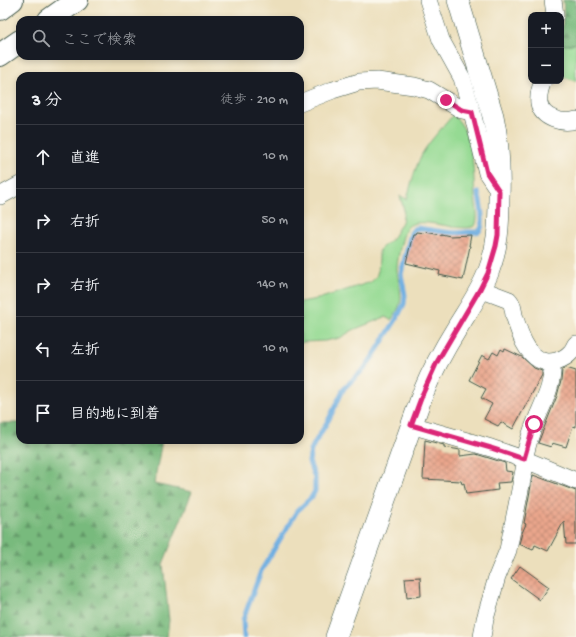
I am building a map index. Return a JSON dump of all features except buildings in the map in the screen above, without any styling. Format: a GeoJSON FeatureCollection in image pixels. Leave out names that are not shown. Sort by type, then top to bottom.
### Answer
{"type":"FeatureCollection","features":[{"type":"Feature","properties":{"kind":"highway"},"geometry":{"type":"LineString","coordinates":[[0,9],[12,0]]}},
{"type":"Feature","properties":{"kind":"highway"},"geometry":{"type":"LineString","coordinates":[[55,16],[77,0]]}},
{"type":"Feature","properties":{"kind":"highway"},"geometry":{"type":"LineString","coordinates":[[0,55],[16,44]]}},
{"type":"Feature","properties":{"kind":"street"},"geometry":{"type":"LineString","coordinates":[[428,0],[441,40],[462,78],[487,173],[499,191]]}},
{"type":"Feature","properties":{"kind":"street"},"geometry":{"type":"LineString","coordinates":[[336,637],[423,393],[437,362],[488,273],[496,246],[498,235],[499,191],[499,150],[497,134],[458,0]]}},
{"type":"Feature","properties":{"kind":"street"},"geometry":{"type":"LineString","coordinates":[[553,0],[555,12]]}},
{"type":"Feature","properties":{"kind":"street"},"geometry":{"type":"LineString","coordinates":[[304,101],[359,82],[383,82],[414,86],[429,90],[462,110],[472,112]]}},
{"type":"Feature","properties":{"kind":"street"},"geometry":{"type":"LineString","coordinates":[[541,84],[538,97],[542,110],[559,122],[570,122],[576,120]]}},
{"type":"Feature","properties":{"kind":"street"},"geometry":{"type":"LineString","coordinates":[[0,196],[16,187]]}},
{"type":"Feature","properties":{"kind":"street"},"geometry":{"type":"LineString","coordinates":[[480,289],[509,300],[512,303],[520,330],[528,348],[535,357],[542,361],[552,363],[575,349]]}},
{"type":"Feature","properties":{"kind":"street"},"geometry":{"type":"LineString","coordinates":[[482,637],[485,618],[497,577],[508,550],[525,459],[534,424],[548,390],[552,375],[552,363]]}},
{"type":"Feature","properties":{"kind":"street"},"geometry":{"type":"LineString","coordinates":[[411,425],[525,459],[576,481]]}},
{"type":"Feature","properties":{"kind":"green space"},"geometry":{"type":"Polygon","coordinates":[[[563,0],[576,0],[576,43],[564,45],[563,0]]]}},
{"type":"Feature","properties":{"kind":"green space"},"geometry":{"type":"Polygon","coordinates":[[[576,43],[576,81],[564,77],[564,45],[576,43]]]}},
{"type":"Feature","properties":{"kind":"green space"},"geometry":{"type":"Polygon","coordinates":[[[453,115],[465,132],[472,154],[477,212],[475,226],[467,228],[426,223],[410,225],[405,231],[398,261],[397,270],[401,296],[399,307],[391,320],[385,317],[353,330],[340,338],[325,341],[304,342],[304,301],[318,299],[371,282],[376,277],[378,271],[379,250],[392,239],[402,222],[404,210],[400,196],[407,199],[415,170],[422,154],[453,115]]]}},
{"type":"Feature","properties":{"kind":"green space"},"geometry":{"type":"Polygon","coordinates":[[[0,423],[16,423],[16,444],[161,444],[154,484],[192,492],[163,564],[169,620],[167,637],[0,637],[0,423]]]}},
{"type":"Feature","properties":{"kind":"waterway"},"geometry":{"type":"LineString","coordinates":[[244,637],[243,620],[261,571],[297,511],[311,498],[315,491],[315,478],[309,462],[311,450],[329,419],[344,388],[364,369],[397,318],[404,304],[405,295],[401,274],[411,233],[414,229],[418,228],[455,233],[479,231],[482,218],[478,193]]}},
{"type":"Feature","properties":{"kind":"route"},"geometry":{"type":"LineString","coordinates":[[446,100],[462,110],[472,112],[487,173],[499,191],[498,235],[494,257],[488,273],[437,362],[411,425],[524,459],[534,424]]}}]}
